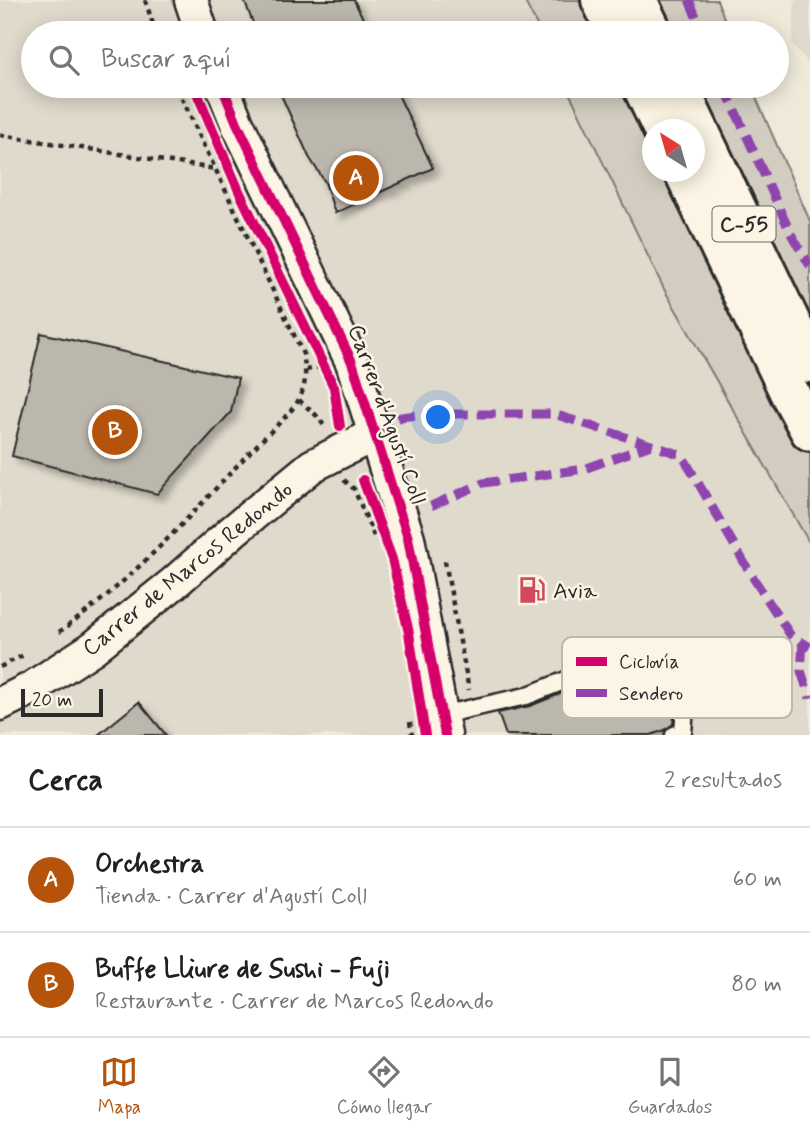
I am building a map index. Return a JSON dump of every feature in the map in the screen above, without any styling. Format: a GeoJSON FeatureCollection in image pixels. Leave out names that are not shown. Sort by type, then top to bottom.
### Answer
{"type":"FeatureCollection","features":[{"type":"Feature","properties":{"kind":"highway"},"geometry":{"type":"LineString","coordinates":[[601,0],[611,21]]}},
{"type":"Feature","properties":{"kind":"highway"},"geometry":{"type":"LineString","coordinates":[[636,0],[647,21]]}},
{"type":"Feature","properties":{"kind":"highway"},"geometry":{"type":"LineString","coordinates":[[648,98],[658,119]]}},
{"type":"Feature","properties":{"kind":"highway","name":"C-55"},"geometry":{"type":"LineString","coordinates":[[684,98],[810,363]]}},
{"type":"Feature","properties":{"kind":"highway","name":"C-55"},"geometry":{"type":"LineString","coordinates":[[689,182],[810,431]]}},
{"type":"Feature","properties":{"kind":"street"},"geometry":{"type":"LineString","coordinates":[[191,0],[198,21]]}},
{"type":"Feature","properties":{"kind":"street","name":"Carrer d'Agustí Coll"},"geometry":{"type":"LineString","coordinates":[[227,98],[236,123],[352,362],[408,538],[443,725]]}},
{"type":"Feature","properties":{"kind":"street","name":"Carrer de Marcos Redondo"},"geometry":{"type":"LineString","coordinates":[[0,704],[32,688],[93,648],[312,466],[375,434]]}},
{"type":"Feature","properties":{"kind":"lane"},"geometry":{"type":"LineString","coordinates":[[443,725],[473,708],[526,696],[562,682]]}},
{"type":"Feature","properties":{"kind":"lane"},"geometry":{"type":"LineString","coordinates":[[674,735],[684,732],[685,718]]}},
{"type":"Feature","properties":{"kind":"path"},"geometry":{"type":"LineString","coordinates":[[145,0],[152,21]]}},
{"type":"Feature","properties":{"kind":"path"},"geometry":{"type":"LineString","coordinates":[[56,634],[75,621],[143,561],[194,512],[299,400],[306,375],[303,354],[182,98]]}},
{"type":"Feature","properties":{"kind":"path"},"geometry":{"type":"LineString","coordinates":[[0,135],[215,169]]}},
{"type":"Feature","properties":{"kind":"path"},"geometry":{"type":"LineString","coordinates":[[239,191],[245,203]]}},
{"type":"Feature","properties":{"kind":"path"},"geometry":{"type":"LineString","coordinates":[[320,358],[329,378]]}},
{"type":"Feature","properties":{"kind":"path"},"geometry":{"type":"LineString","coordinates":[[363,480],[387,546]]}},
{"type":"Feature","properties":{"kind":"path"},"geometry":{"type":"LineString","coordinates":[[443,552],[473,708]]}},
{"type":"Feature","properties":{"kind":"path"},"geometry":{"type":"LineString","coordinates":[[0,667],[27,654]]}},
{"type":"Feature","properties":{"kind":"shaded area"},"geometry":{"type":"Polygon","coordinates":[[[0,0],[524,0],[535,21],[21,21],[21,98],[572,98],[664,289],[810,544],[810,735],[0,735],[0,0]]]}},
{"type":"Feature","properties":{"kind":"shaded area"},"geometry":{"type":"Polygon","coordinates":[[[524,0],[717,0],[725,21],[535,21],[524,0]]]}},
{"type":"Feature","properties":{"kind":"shaded area"},"geometry":{"type":"Polygon","coordinates":[[[795,0],[810,0],[810,65],[792,44],[795,0]]]}},
{"type":"Feature","properties":{"kind":"shaded area"},"geometry":{"type":"Polygon","coordinates":[[[572,98],[756,98],[810,221],[810,544],[664,289],[572,98]]]}},
{"type":"Feature","properties":{"kind":"building"},"geometry":{"type":"Polygon","coordinates":[[[244,0],[354,0],[364,21],[252,21],[244,0]]]}},
{"type":"Feature","properties":{"kind":"building"},"geometry":{"type":"Polygon","coordinates":[[[282,98],[400,98],[433,168],[335,213],[325,182],[309,157],[282,98]]]}},
{"type":"Feature","properties":{"kind":"building"},"geometry":{"type":"Polygon","coordinates":[[[41,333],[238,378],[231,412],[157,494],[12,456],[41,333]]]}},
{"type":"Feature","properties":{"kind":"building"},"geometry":{"type":"Polygon","coordinates":[[[562,693],[562,718],[674,718],[673,724],[665,730],[651,735],[506,735],[498,713],[530,706],[562,693]]]}},
{"type":"Feature","properties":{"kind":"building"},"geometry":{"type":"Polygon","coordinates":[[[139,702],[166,735],[98,735],[139,702]]]}},
{"type":"Feature","properties":{"kind":"marked path"},"geometry":{"type":"LineString","coordinates":[[689,0],[698,21]]}},
{"type":"Feature","properties":{"kind":"marked path"},"geometry":{"type":"LineString","coordinates":[[729,98],[791,234],[810,266]]}},
{"type":"Feature","properties":{"kind":"marked path"},"geometry":{"type":"LineString","coordinates":[[375,434],[401,417],[425,414],[554,414],[682,455],[752,576],[791,636],[810,647]]}},
{"type":"Feature","properties":{"kind":"marked path"},"geometry":{"type":"LineString","coordinates":[[431,506],[483,483],[584,469],[651,445]]}},
{"type":"Feature","properties":{"kind":"marked path"},"geometry":{"type":"LineString","coordinates":[[803,643],[801,671],[810,698]]}},
{"type":"Feature","properties":{"kind":"cycle path"},"geometry":{"type":"LineString","coordinates":[[199,98],[239,191],[334,387],[340,426]]}},
{"type":"Feature","properties":{"kind":"cycle path"},"geometry":{"type":"LineString","coordinates":[[227,98],[352,362],[408,538],[445,735]]}},
{"type":"Feature","properties":{"kind":"cycle path"},"geometry":{"type":"LineString","coordinates":[[363,480],[392,559],[409,633],[425,735]]}},
{"type":"Feature","properties":{"kind":"place","name":"Orchestra"},"geometry":{"type":"Point","coordinates":[356,178]}},
{"type":"Feature","properties":{"kind":"place","name":"Buffe Lliure de Sushi - Fuji"},"geometry":{"type":"Point","coordinates":[115,432]}},
{"type":"Feature","properties":{"kind":"place","name":"Avia"},"geometry":{"type":"Point","coordinates":[532,590]}}]}
